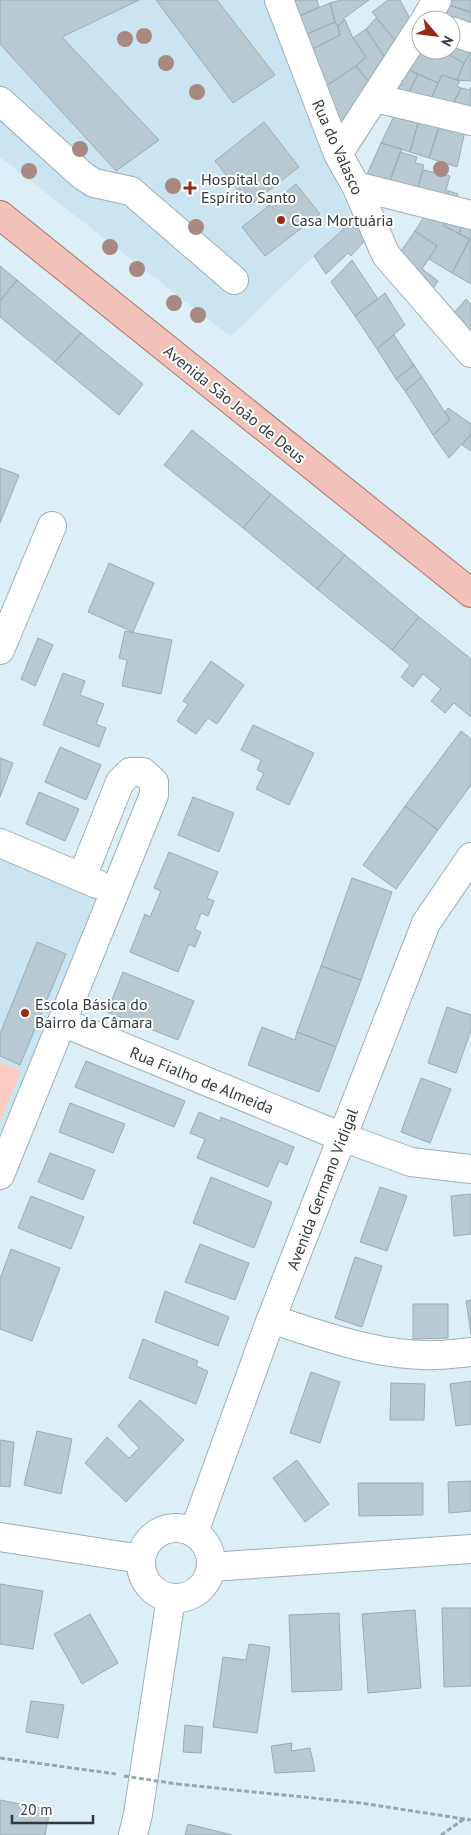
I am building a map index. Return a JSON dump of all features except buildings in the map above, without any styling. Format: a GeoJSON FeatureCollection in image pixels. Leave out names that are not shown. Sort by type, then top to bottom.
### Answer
{"type":"FeatureCollection","features":[{"type":"Feature","properties":{"kind":"main road","name":"Avenida São João de Deus"},"geometry":{"type":"LineString","coordinates":[[0,215],[471,593]]}},
{"type":"Feature","properties":{"kind":"street","name":"Rua do Valasco"},"geometry":{"type":"LineString","coordinates":[[278,0],[338,154],[356,186],[386,255],[471,353]]}},
{"type":"Feature","properties":{"kind":"street"},"geometry":{"type":"LineString","coordinates":[[338,154],[411,42]]}},
{"type":"Feature","properties":{"kind":"street"},"geometry":{"type":"LineString","coordinates":[[376,98],[471,121]]}},
{"type":"Feature","properties":{"kind":"street"},"geometry":{"type":"LineString","coordinates":[[0,101],[82,176],[94,183],[131,191],[234,280]]}},
{"type":"Feature","properties":{"kind":"street"},"geometry":{"type":"LineString","coordinates":[[356,186],[471,215]]}},
{"type":"Feature","properties":{"kind":"street"},"geometry":{"type":"LineString","coordinates":[[0,650],[52,526]]}},
{"type":"Feature","properties":{"kind":"street"},"geometry":{"type":"LineString","coordinates":[[0,1175],[5,1148],[62,1022],[154,795],[154,782],[143,772],[130,772],[120,782],[82,877]]}},
{"type":"Feature","properties":{"kind":"street"},"geometry":{"type":"LineString","coordinates":[[0,843],[115,891]]}},
{"type":"Feature","properties":{"kind":"street","name":"Avenida Germano Vidigal"},"geometry":{"type":"LineString","coordinates":[[194,1532],[271,1319],[426,923],[471,857]]}},
{"type":"Feature","properties":{"kind":"street","name":"Rua Fialho de Almeida"},"geometry":{"type":"LineString","coordinates":[[62,1022],[342,1137],[411,1162],[471,1169]]}},
{"type":"Feature","properties":{"kind":"street"},"geometry":{"type":"LineString","coordinates":[[271,1319],[344,1343],[388,1352],[436,1356],[471,1352]]}},
{"type":"Feature","properties":{"kind":"street"},"geometry":{"type":"LineString","coordinates":[[180,1528],[194,1532],[204,1541],[210,1554],[211,1567],[207,1581],[198,1591],[185,1597],[172,1598],[158,1594],[148,1585],[142,1572],[141,1559],[145,1545],[154,1535],[167,1529],[180,1528]]}},
{"type":"Feature","properties":{"kind":"street"},"geometry":{"type":"LineString","coordinates":[[0,1537],[141,1559]]}},
{"type":"Feature","properties":{"kind":"street"},"geometry":{"type":"LineString","coordinates":[[211,1567],[471,1549]]}},
{"type":"Feature","properties":{"kind":"street"},"geometry":{"type":"LineString","coordinates":[[132,1835],[139,1805],[172,1598]]}},
{"type":"Feature","properties":{"kind":"path"},"geometry":{"type":"LineString","coordinates":[[0,1758],[177,1784],[361,1803],[471,1820]]}},
{"type":"Feature","properties":{"kind":"path"},"geometry":{"type":"LineString","coordinates":[[441,1835],[464,1819]]}},
{"type":"Feature","properties":{"kind":"shaded area","name":"Hospital do Espírito Santo"},"geometry":{"type":"Polygon","coordinates":[[[0,0],[266,0],[352,219],[231,336],[227,334],[0,157],[0,0]]]}},
{"type":"Feature","properties":{"kind":"shaded area","name":"Escola Básica do Bairro da Câmara"},"geometry":{"type":"Polygon","coordinates":[[[0,855],[97,896],[2,1132],[0,1131],[0,855]]]}},
{"type":"Feature","properties":{"kind":"shaded area"},"geometry":{"type":"Polygon","coordinates":[[[0,1062],[21,1071],[0,1122],[0,1062]]]}},
{"type":"Feature","properties":{"kind":"place","name":"Hospital do Espírito Santo"},"geometry":{"type":"Point","coordinates":[190,188]}},
{"type":"Feature","properties":{"kind":"place","name":"Casa Mortuária"},"geometry":{"type":"Point","coordinates":[281,220]}},
{"type":"Feature","properties":{"kind":"place","name":"Escola Básica do Bairro da Câmara"},"geometry":{"type":"Point","coordinates":[25,1013]}}]}
